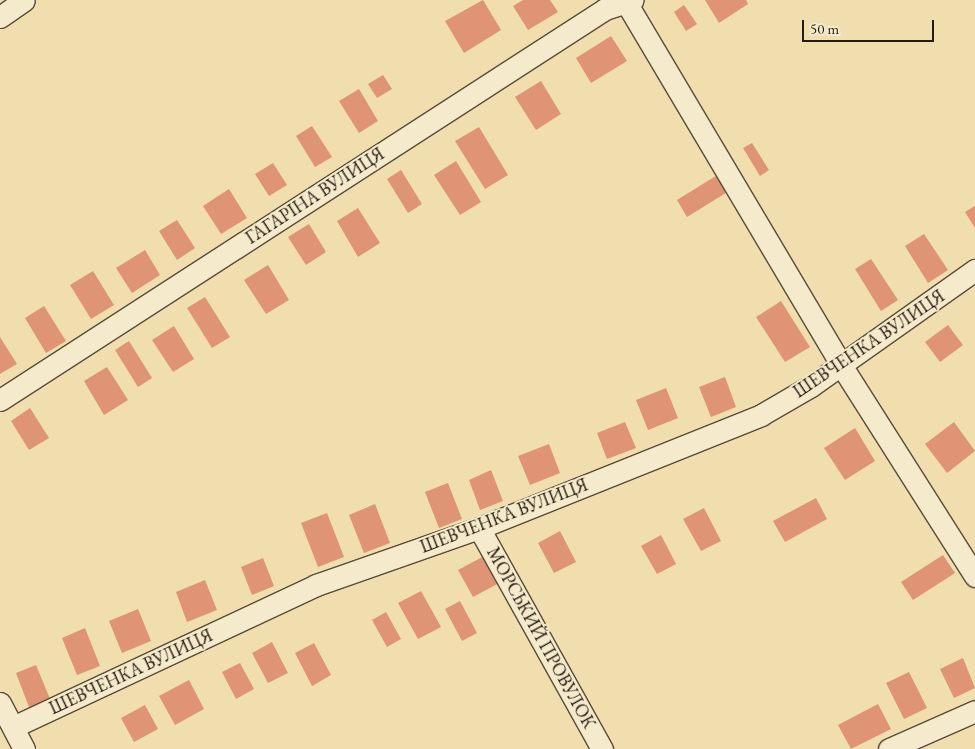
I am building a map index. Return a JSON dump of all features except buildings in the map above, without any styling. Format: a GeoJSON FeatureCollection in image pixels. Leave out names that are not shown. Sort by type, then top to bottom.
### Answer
{"type":"FeatureCollection","features":[{"type":"Feature","properties":{"kind":"street"},"geometry":{"type":"LineString","coordinates":[[0,17],[24,0]]}},
{"type":"Feature","properties":{"kind":"street"},"geometry":{"type":"LineString","coordinates":[[630,2],[841,366],[975,576]]}},
{"type":"Feature","properties":{"kind":"street","name":"ГАГАРІНА ВУЛИЦЯ"},"geometry":{"type":"LineString","coordinates":[[0,400],[602,4],[630,2]]}},
{"type":"Feature","properties":{"kind":"street","name":"ШЕВЧЕНКА ВУЛИЦЯ"},"geometry":{"type":"LineString","coordinates":[[13,727],[316,585],[479,528],[760,415],[841,366],[975,270]]}},
{"type":"Feature","properties":{"kind":"street","name":"МОРСЬКИЙ ПРОВУЛОК"},"geometry":{"type":"LineString","coordinates":[[479,528],[602,749]]}},
{"type":"Feature","properties":{"kind":"street"},"geometry":{"type":"LineString","coordinates":[[0,703],[24,749]]}},
{"type":"Feature","properties":{"kind":"street"},"geometry":{"type":"LineString","coordinates":[[889,749],[975,712]]}}]}
